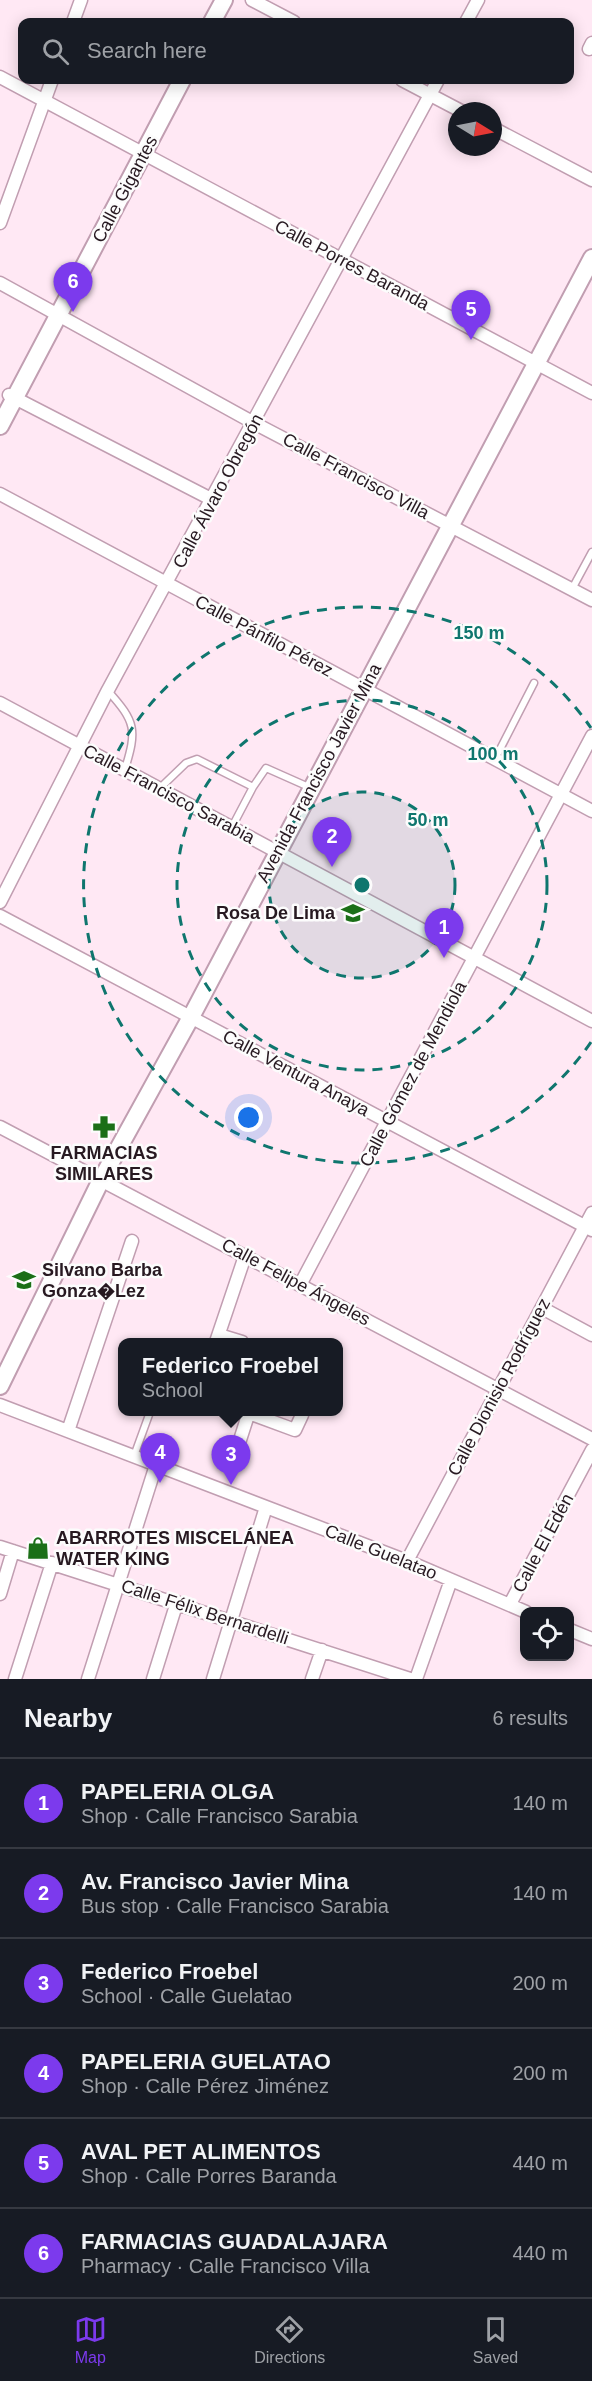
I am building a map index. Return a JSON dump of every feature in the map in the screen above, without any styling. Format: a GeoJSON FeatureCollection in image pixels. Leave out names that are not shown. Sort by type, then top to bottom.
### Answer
{"type":"FeatureCollection","features":[{"type":"Feature","properties":{"kind":"main road"},"geometry":{"type":"LineString","coordinates":[[214,18],[224,0]]}},
{"type":"Feature","properties":{"kind":"main road","name":"Calle Gigantes"},"geometry":{"type":"LineString","coordinates":[[0,426],[11,396],[58,315],[180,84]]}},
{"type":"Feature","properties":{"kind":"main road","name":"Avenida Francisco Javier Mina"},"geometry":{"type":"LineString","coordinates":[[0,1386],[101,1180],[191,1017],[592,258]]}},
{"type":"Feature","properties":{"kind":"street"},"geometry":{"type":"LineString","coordinates":[[74,18],[81,0]]}},
{"type":"Feature","properties":{"kind":"street"},"geometry":{"type":"LineString","coordinates":[[252,0],[286,18]]}},
{"type":"Feature","properties":{"kind":"street"},"geometry":{"type":"LineString","coordinates":[[468,18],[478,0]]}},
{"type":"Feature","properties":{"kind":"street","name":"Calle Porres Baranda"},"geometry":{"type":"LineString","coordinates":[[0,77],[592,393]]}},
{"type":"Feature","properties":{"kind":"street"},"geometry":{"type":"LineString","coordinates":[[0,223],[51,84]]}},
{"type":"Feature","properties":{"kind":"street"},"geometry":{"type":"LineString","coordinates":[[410,84],[448,104]]}},
{"type":"Feature","properties":{"kind":"street","name":"Calle Álvaro Obregón"},"geometry":{"type":"LineString","coordinates":[[0,902],[81,747],[108,690],[168,584],[436,84]]}},
{"type":"Feature","properties":{"kind":"street"},"geometry":{"type":"LineString","coordinates":[[502,133],[592,180]]}},
{"type":"Feature","properties":{"kind":"street","name":"Calle Francisco Villa"},"geometry":{"type":"LineString","coordinates":[[0,283],[254,423],[592,600]]}},
{"type":"Feature","properties":{"kind":"street"},"geometry":{"type":"LineString","coordinates":[[11,396],[213,500]]}},
{"type":"Feature","properties":{"kind":"street","name":"Calle Pánfilo Pérez"},"geometry":{"type":"LineString","coordinates":[[0,494],[592,811]]}},
{"type":"Feature","properties":{"kind":"street","name":"Calle Francisco Sarabia"},"geometry":{"type":"LineString","coordinates":[[0,704],[592,1021]]}},
{"type":"Feature","properties":{"kind":"street","name":"Calle Gómez de Mendiola"},"geometry":{"type":"LineString","coordinates":[[300,1285],[592,736]]}},
{"type":"Feature","properties":{"kind":"street","name":"Calle Ventura Anaya"},"geometry":{"type":"LineString","coordinates":[[0,916],[589,1228]]}},
{"type":"Feature","properties":{"kind":"street","name":"Calle Felipe Ángeles"},"geometry":{"type":"LineString","coordinates":[[0,1126],[592,1439]]}},
{"type":"Feature","properties":{"kind":"street","name":"Calle Dionisio Rodríguez"},"geometry":{"type":"LineString","coordinates":[[407,1561],[542,1308],[589,1228],[592,1213]]}},
{"type":"Feature","properties":{"kind":"street"},"geometry":{"type":"LineString","coordinates":[[68,1431],[132,1241]]}},
{"type":"Feature","properties":{"kind":"street"},"geometry":{"type":"LineString","coordinates":[[218,1338],[245,1256]]}},
{"type":"Feature","properties":{"kind":"street"},"geometry":{"type":"LineString","coordinates":[[542,1308],[592,1335]]}},
{"type":"Feature","properties":{"kind":"street","name":"Calle Guelatao"},"geometry":{"type":"LineString","coordinates":[[0,1405],[407,1561],[520,1609]]}},
{"type":"Feature","properties":{"kind":"street"},"geometry":{"type":"LineString","coordinates":[[231,1468],[247,1416]]}},
{"type":"Feature","properties":{"kind":"street"},"geometry":{"type":"LineString","coordinates":[[258,1416],[295,1430],[302,1416]]}},
{"type":"Feature","properties":{"kind":"street","name":"Calle El Edén"},"geometry":{"type":"LineString","coordinates":[[510,1605],[592,1450]]}},
{"type":"Feature","properties":{"kind":"street"},"geometry":{"type":"LineString","coordinates":[[88,1679],[156,1465]]}},
{"type":"Feature","properties":{"kind":"street"},"geometry":{"type":"LineString","coordinates":[[213,1679],[266,1507]]}},
{"type":"Feature","properties":{"kind":"street","name":"Calle Félix Bernardelli"},"geometry":{"type":"LineString","coordinates":[[0,1547],[177,1602],[410,1679]]}},
{"type":"Feature","properties":{"kind":"street"},"geometry":{"type":"LineString","coordinates":[[0,1593],[13,1551]]}},
{"type":"Feature","properties":{"kind":"street"},"geometry":{"type":"LineString","coordinates":[[15,1679],[52,1563]]}},
{"type":"Feature","properties":{"kind":"street"},"geometry":{"type":"LineString","coordinates":[[416,1679],[451,1580]]}},
{"type":"Feature","properties":{"kind":"street"},"geometry":{"type":"LineString","coordinates":[[153,1679],[177,1602]]}},
{"type":"Feature","properties":{"kind":"street"},"geometry":{"type":"LineString","coordinates":[[574,1632],[592,1639]]}},
{"type":"Feature","properties":{"kind":"street"},"geometry":{"type":"LineString","coordinates":[[312,1679],[322,1650]]}},
{"type":"Feature","properties":{"kind":"lane"},"geometry":{"type":"LineString","coordinates":[[572,590],[592,552]]}},
{"type":"Feature","properties":{"kind":"lane"},"geometry":{"type":"LineString","coordinates":[[495,759],[534,683]]}},
{"type":"Feature","properties":{"kind":"lane"},"geometry":{"type":"LineString","coordinates":[[108,690],[124,708],[133,727],[134,740],[124,770]]}},
{"type":"Feature","properties":{"kind":"lane"},"geometry":{"type":"LineString","coordinates":[[158,789],[186,763],[197,759],[253,787]]}},
{"type":"Feature","properties":{"kind":"lane"},"geometry":{"type":"LineString","coordinates":[[232,827],[266,768],[312,788]]}},
{"type":"Feature","properties":{"kind":"lane"},"geometry":{"type":"LineString","coordinates":[[134,1456],[149,1416]]}},
{"type":"Feature","properties":{"kind":"place","name":"FARMACIAS GUADALAJARA"},"geometry":{"type":"Point","coordinates":[73,312]}},
{"type":"Feature","properties":{"kind":"place","name":"AVAL PET ALIMENTOS"},"geometry":{"type":"Point","coordinates":[471,340]}},
{"type":"Feature","properties":{"kind":"place","name":"Av. Francisco Javier Mina"},"geometry":{"type":"Point","coordinates":[332,867]}},
{"type":"Feature","properties":{"kind":"place","name":"Rosa De Lima"},"geometry":{"type":"Point","coordinates":[353,913]}},
{"type":"Feature","properties":{"kind":"place","name":"PAPELERIA OLGA"},"geometry":{"type":"Point","coordinates":[444,958]}},
{"type":"Feature","properties":{"kind":"place","name":"FARMACIAS SIMILARES"},"geometry":{"type":"Point","coordinates":[104,1127]}},
{"type":"Feature","properties":{"kind":"place","name":"Silvano Barba Gonza�Lez"},"geometry":{"type":"Point","coordinates":[24,1280]}},
{"type":"Feature","properties":{"kind":"place","name":"PAPELERIA GUELATAO"},"geometry":{"type":"Point","coordinates":[160,1483]}},
{"type":"Feature","properties":{"kind":"place","name":"Federico Froebel"},"geometry":{"type":"Point","coordinates":[231,1485]}},
{"type":"Feature","properties":{"kind":"place","name":"ABARROTES MISCELÁNEA WATER KING"},"geometry":{"type":"Point","coordinates":[38,1548]}}]}
